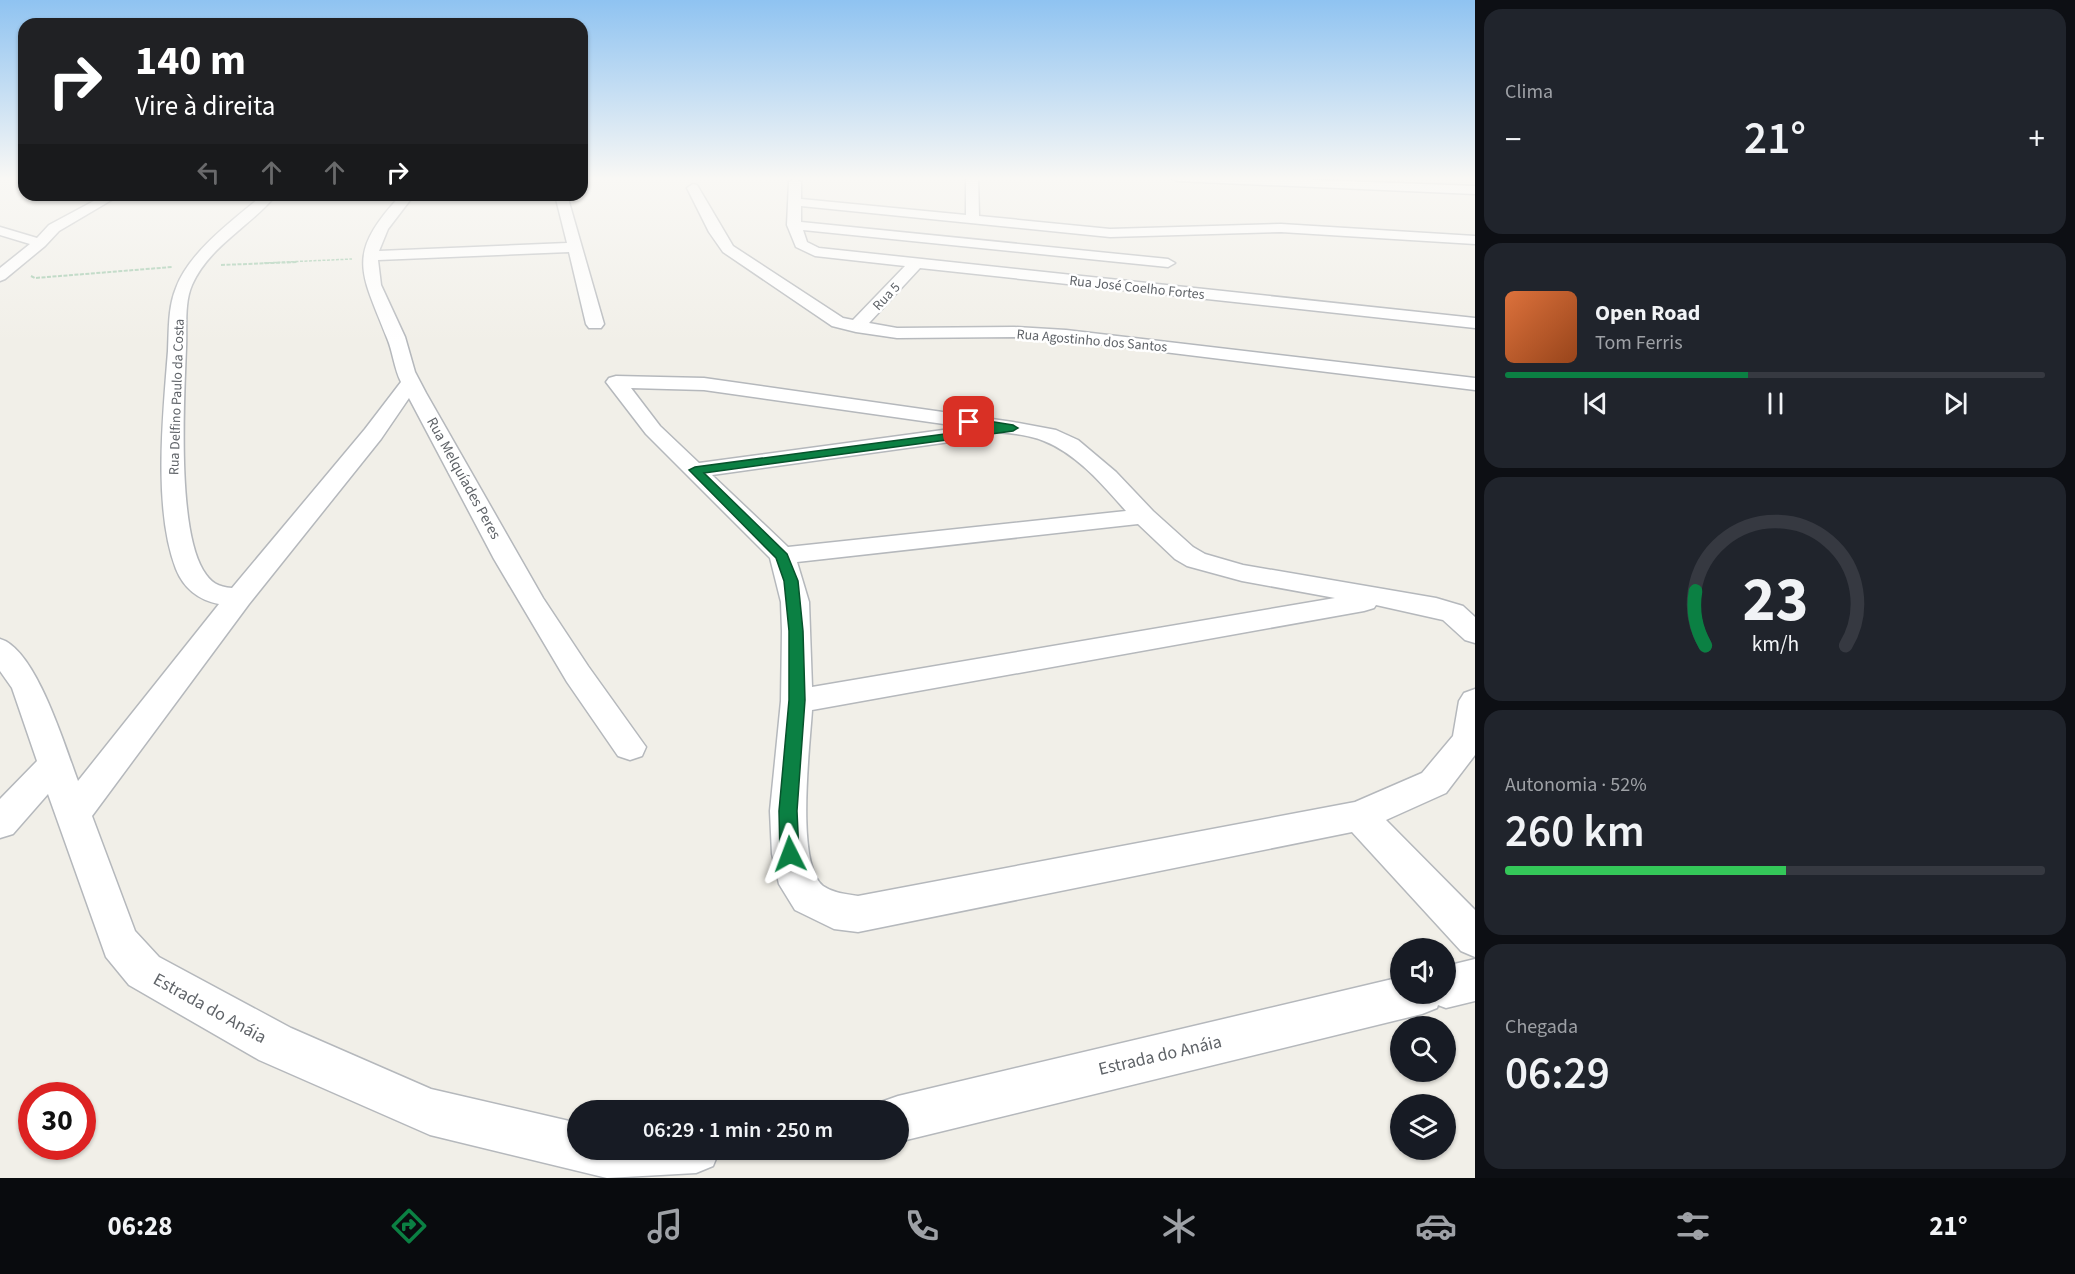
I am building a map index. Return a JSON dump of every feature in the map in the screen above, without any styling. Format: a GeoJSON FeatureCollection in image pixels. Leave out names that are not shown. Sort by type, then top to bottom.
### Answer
{"type":"FeatureCollection","features":[{"type":"Feature","properties":{"kind":"street"},"geometry":{"type":"LineString","coordinates":[[6,233],[34,242]]}},
{"type":"Feature","properties":{"kind":"street"},"geometry":{"type":"LineString","coordinates":[[4,263],[47,233]]}},
{"type":"Feature","properties":{"kind":"street","name":"Rua Delfino Paulo da Costa"},"geometry":{"type":"LineString","coordinates":[[229,233],[192,271],[184,285],[179,309],[172,483],[181,543],[192,576],[203,590],[211,594],[239,598]]}},
{"type":"Feature","properties":{"kind":"street","name":"Rua Melquíades Peres"},"geometry":{"type":"LineString","coordinates":[[381,233],[371,256],[371,280],[397,339],[411,382],[482,514],[550,631],[592,697],[630,747]]}},
{"type":"Feature","properties":{"kind":"street"},"geometry":{"type":"LineString","coordinates":[[570,233],[595,324]]}},
{"type":"Feature","properties":{"kind":"street","name":"Rua Agostinho dos Santos"},"geometry":{"type":"LineString","coordinates":[[717,233],[728,249],[830,318],[856,327],[916,334],[1021,332],[1066,335],[1475,384]]}},
{"type":"Feature","properties":{"kind":"street","name":"Rua José Coelho Fortes"},"geometry":{"type":"LineString","coordinates":[[798,233],[801,244],[815,252],[1475,324]]}},
{"type":"Feature","properties":{"kind":"street"},"geometry":{"type":"LineString","coordinates":[[929,233],[1166,247],[1274,233]]}},
{"type":"Feature","properties":{"kind":"street"},"geometry":{"type":"LineString","coordinates":[[1110,233],[1166,247]]}},
{"type":"Feature","properties":{"kind":"street"},"geometry":{"type":"LineString","coordinates":[[1380,233],[1475,240]]}},
{"type":"Feature","properties":{"kind":"street"},"geometry":{"type":"LineString","coordinates":[[371,256],[574,247]]}},
{"type":"Feature","properties":{"kind":"street"},"geometry":{"type":"LineString","coordinates":[[1166,247],[1180,292]]}},
{"type":"Feature","properties":{"kind":"street","name":"Rua 5"},"geometry":{"type":"LineString","coordinates":[[856,327],[915,264]]}},
{"type":"Feature","properties":{"kind":"street"},"geometry":{"type":"LineString","coordinates":[[72,815],[239,598],[373,434],[411,382]]}},
{"type":"Feature","properties":{"kind":"street"},"geometry":{"type":"LineString","coordinates":[[1475,633],[1454,613],[1436,607],[1242,573],[1196,560],[1184,553],[1144,516],[1108,477],[1070,445],[1048,435],[704,384],[616,382],[653,430],[782,556],[795,602],[797,700],[788,811],[790,854],[798,884],[809,898],[834,911],[858,914],[1359,816],[1434,783],[1468,740],[1475,701]]}},
{"type":"Feature","properties":{"kind":"street"},"geometry":{"type":"LineString","coordinates":[[695,470],[1013,428]]}},
{"type":"Feature","properties":{"kind":"street"},"geometry":{"type":"LineString","coordinates":[[782,556],[1144,516]]}},
{"type":"Feature","properties":{"kind":"street"},"geometry":{"type":"LineString","coordinates":[[797,700],[1383,599]]}},
{"type":"Feature","properties":{"kind":"street","name":"Estrada do Anáia"},"geometry":{"type":"LineString","coordinates":[[0,650],[26,684],[120,943],[144,971],[275,1044],[430,1112],[567,1144]]}},
{"type":"Feature","properties":{"kind":"street"},"geometry":{"type":"LineString","coordinates":[[0,823],[54,765]]}},
{"type":"Feature","properties":{"kind":"street"},"geometry":{"type":"LineString","coordinates":[[1359,816],[1475,939]]}},
{"type":"Feature","properties":{"kind":"street"},"geometry":{"type":"LineString","coordinates":[[1456,985],[1475,980]]}},
{"type":"Feature","properties":{"kind":"street","name":"Estrada do Anáia"},"geometry":{"type":"LineString","coordinates":[[909,1116],[1390,1001]]}},
{"type":"Feature","properties":{"kind":"route"},"geometry":{"type":"LineString","coordinates":[[790,854],[788,811],[797,700],[795,602],[791,581],[782,556],[695,470],[1013,428],[969,422]]}}]}
